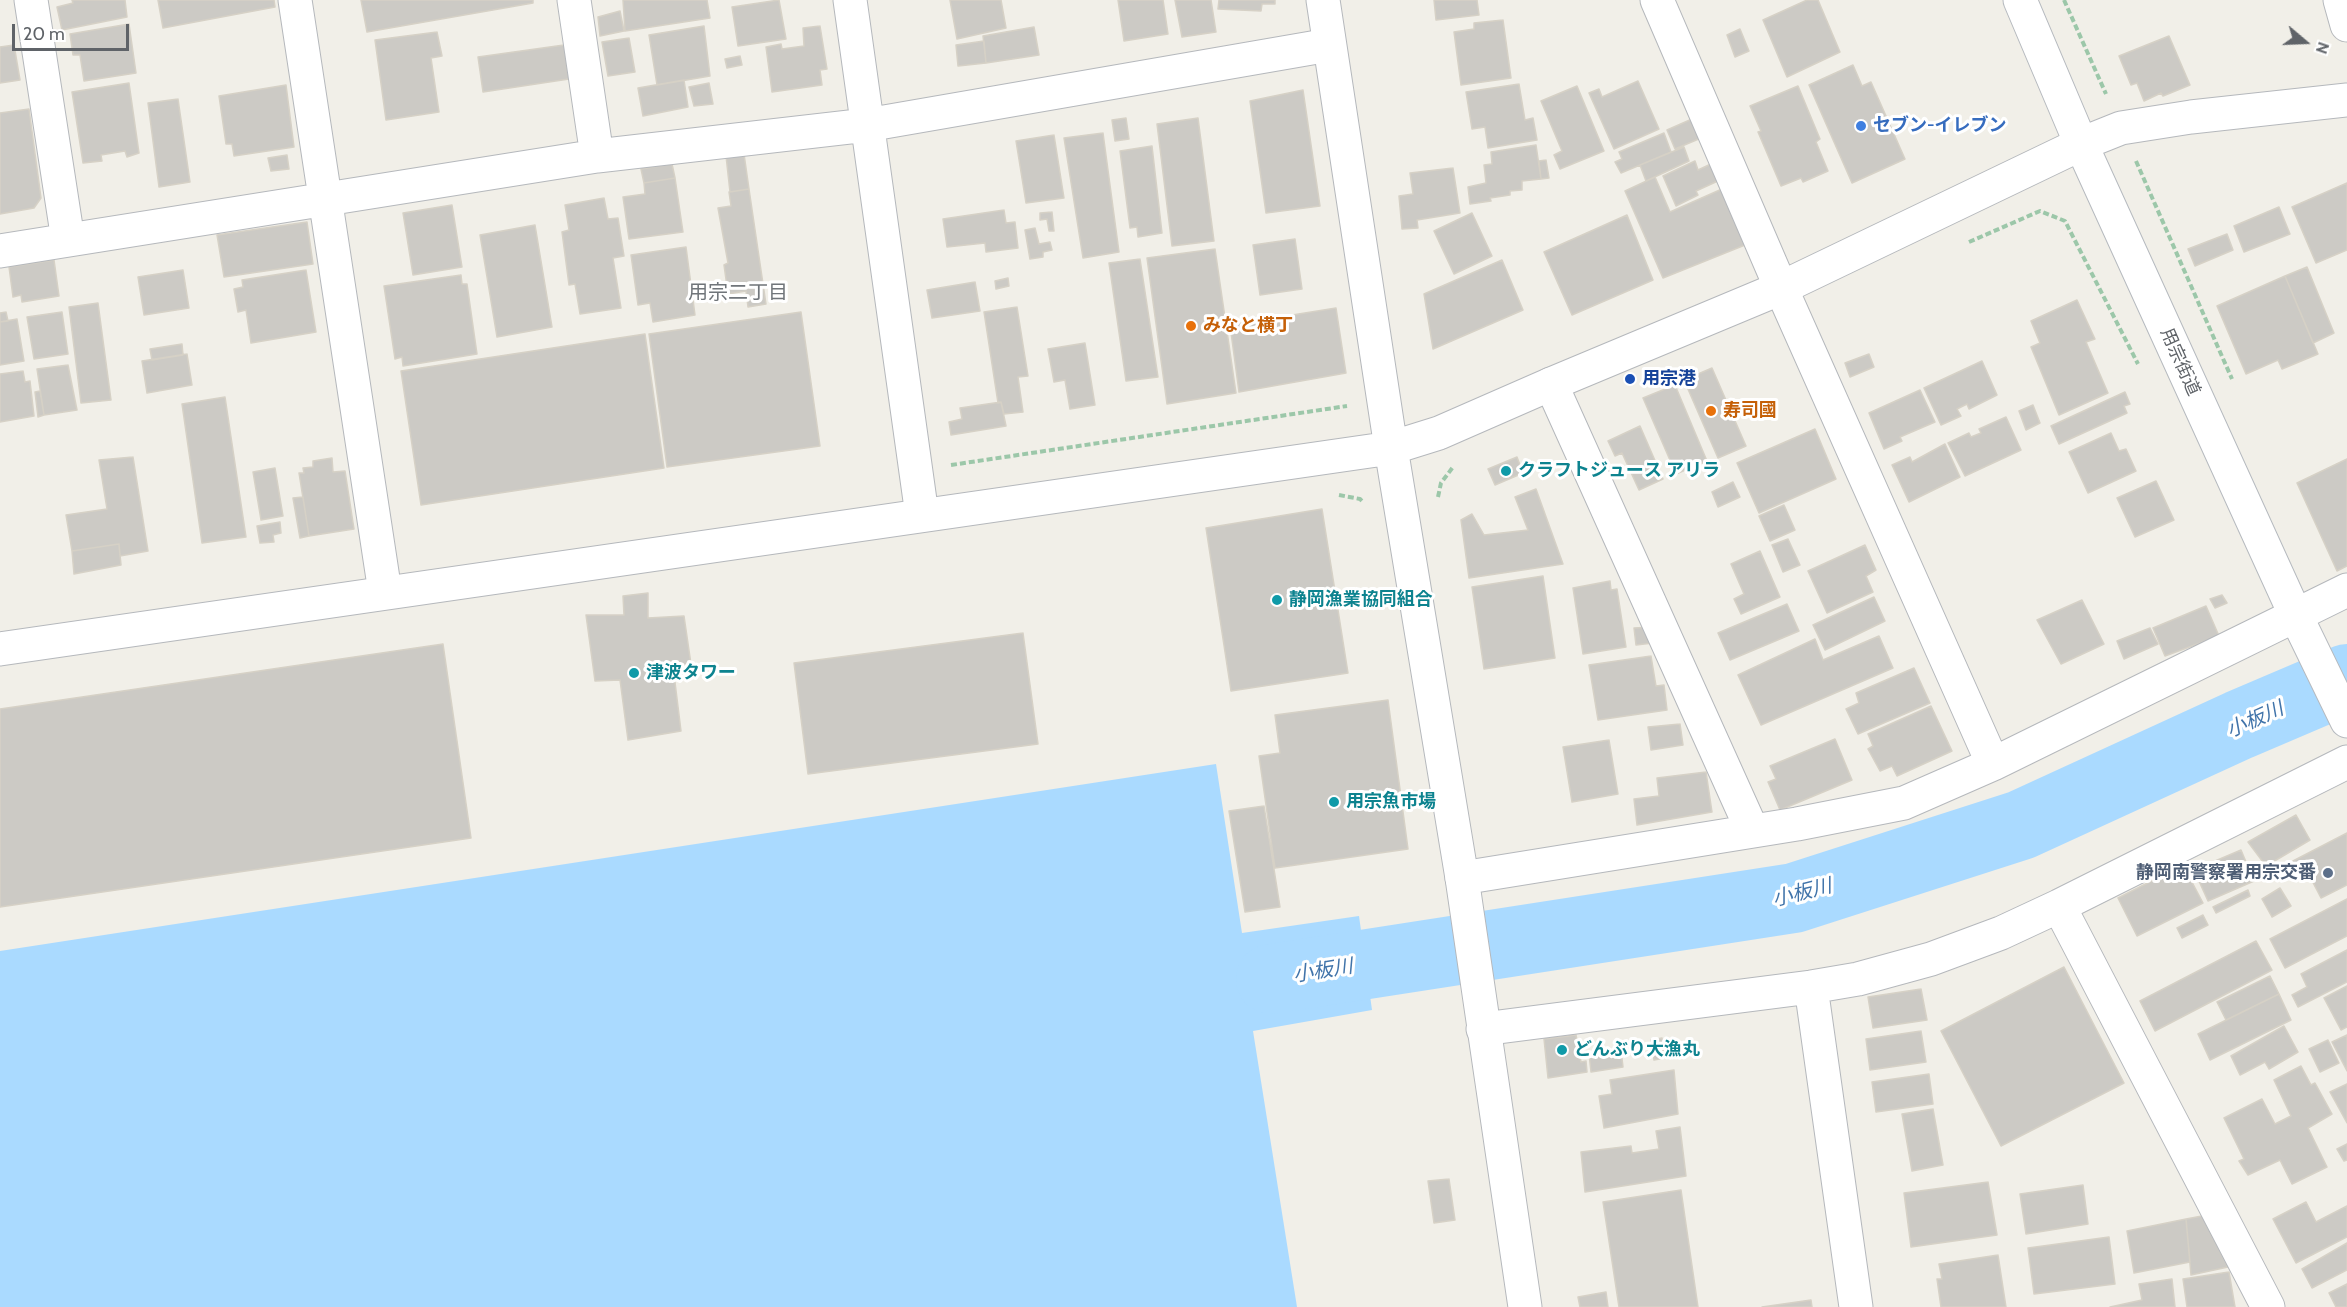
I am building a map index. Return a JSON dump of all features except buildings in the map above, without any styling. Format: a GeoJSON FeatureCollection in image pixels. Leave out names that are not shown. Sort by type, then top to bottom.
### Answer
{"type":"FeatureCollection","features":[{"type":"Feature","properties":{"kind":"street"},"geometry":{"type":"LineString","coordinates":[[31,0],[68,240]]}},
{"type":"Feature","properties":{"kind":"street"},"geometry":{"type":"LineString","coordinates":[[295,0],[385,592]]}},
{"type":"Feature","properties":{"kind":"street"},"geometry":{"type":"LineString","coordinates":[[574,0],[597,156]]}},
{"type":"Feature","properties":{"kind":"street"},"geometry":{"type":"LineString","coordinates":[[850,0],[922,514]]}},
{"type":"Feature","properties":{"kind":"street"},"geometry":{"type":"LineString","coordinates":[[1323,0],[1390,448],[1462,882],[1525,1307]]}},
{"type":"Feature","properties":{"kind":"street"},"geometry":{"type":"LineString","coordinates":[[1657,0],[1781,288],[1993,764]]}},
{"type":"Feature","properties":{"kind":"street","name":"用宗街道"},"geometry":{"type":"LineString","coordinates":[[2020,0],[2081,144],[2298,620],[2347,722]]}},
{"type":"Feature","properties":{"kind":"street"},"geometry":{"type":"LineString","coordinates":[[2340,0],[2347,24]]}},
{"type":"Feature","properties":{"kind":"street"},"geometry":{"type":"LineString","coordinates":[[0,251],[597,156],[867,125],[1329,45]]}},
{"type":"Feature","properties":{"kind":"street"},"geometry":{"type":"LineString","coordinates":[[0,649],[1390,448],[1439,434],[1551,384],[1781,288],[2081,144],[2121,128],[2191,117],[2347,100]]}},
{"type":"Feature","properties":{"kind":"street"},"geometry":{"type":"LineString","coordinates":[[1551,384],[1752,830]]}},
{"type":"Feature","properties":{"kind":"street"},"geometry":{"type":"LineString","coordinates":[[1462,882],[1797,824],[1904,802],[1993,764],[2298,620],[2347,590]]}},
{"type":"Feature","properties":{"kind":"street"},"geometry":{"type":"LineString","coordinates":[[1482,1024],[1811,987],[1858,979],[1931,959],[2001,933],[2059,906],[2347,762]]}},
{"type":"Feature","properties":{"kind":"street"},"geometry":{"type":"LineString","coordinates":[[2059,906],[2268,1307]]}},
{"type":"Feature","properties":{"kind":"street"},"geometry":{"type":"LineString","coordinates":[[1811,987],[1856,1307]]}},
{"type":"Feature","properties":{"kind":"path"},"geometry":{"type":"LineString","coordinates":[[2064,0],[2232,380]]}},
{"type":"Feature","properties":{"kind":"path"},"geometry":{"type":"LineString","coordinates":[[1965,243],[2040,211],[2066,221],[2140,369]]}},
{"type":"Feature","properties":{"kind":"path"},"geometry":{"type":"LineString","coordinates":[[948,466],[1357,405]]}},
{"type":"Feature","properties":{"kind":"path"},"geometry":{"type":"LineString","coordinates":[[1437,505],[1441,483],[1454,467],[1461,463]]}},
{"type":"Feature","properties":{"kind":"water"},"geometry":{"type":"Polygon","coordinates":[[[1216,764],[1242,933],[1359,916],[1372,1010],[1253,1031],[1297,1307],[0,1307],[0,951],[1216,764]]]}},
{"type":"Feature","properties":{"kind":"waterway","name":"小板川"},"geometry":{"type":"LineString","coordinates":[[1271,979],[1794,898],[2021,825],[2239,725],[2347,679]]}},
{"type":"Feature","properties":{"kind":"place","name":"セブン-イレブン"},"geometry":{"type":"Point","coordinates":[1861,126]}},
{"type":"Feature","properties":{"kind":"place","name":"みなと横丁"},"geometry":{"type":"Point","coordinates":[1191,326]}},
{"type":"Feature","properties":{"kind":"place","name":"用宗港"},"geometry":{"type":"Point","coordinates":[1630,379]}},
{"type":"Feature","properties":{"kind":"place","name":"寿司國"},"geometry":{"type":"Point","coordinates":[1711,411]}},
{"type":"Feature","properties":{"kind":"place","name":"クラフトジュース アリラ"},"geometry":{"type":"Point","coordinates":[1506,471]}},
{"type":"Feature","properties":{"kind":"place","name":"静岡漁業協同組合"},"geometry":{"type":"Point","coordinates":[1277,600]}},
{"type":"Feature","properties":{"kind":"place","name":"津波タワー"},"geometry":{"type":"Point","coordinates":[634,673]}},
{"type":"Feature","properties":{"kind":"place","name":"用宗魚市場"},"geometry":{"type":"Point","coordinates":[1334,802]}},
{"type":"Feature","properties":{"kind":"place","name":"静岡南警察署用宗交番"},"geometry":{"type":"Point","coordinates":[2328,873]}},
{"type":"Feature","properties":{"kind":"place","name":"どんぶり大漁丸"},"geometry":{"type":"Point","coordinates":[1562,1050]}},
{"type":"Feature","properties":{"kind":"district","name":"用宗二丁目"},"geometry":{"type":"Point","coordinates":[738,293]}}]}
